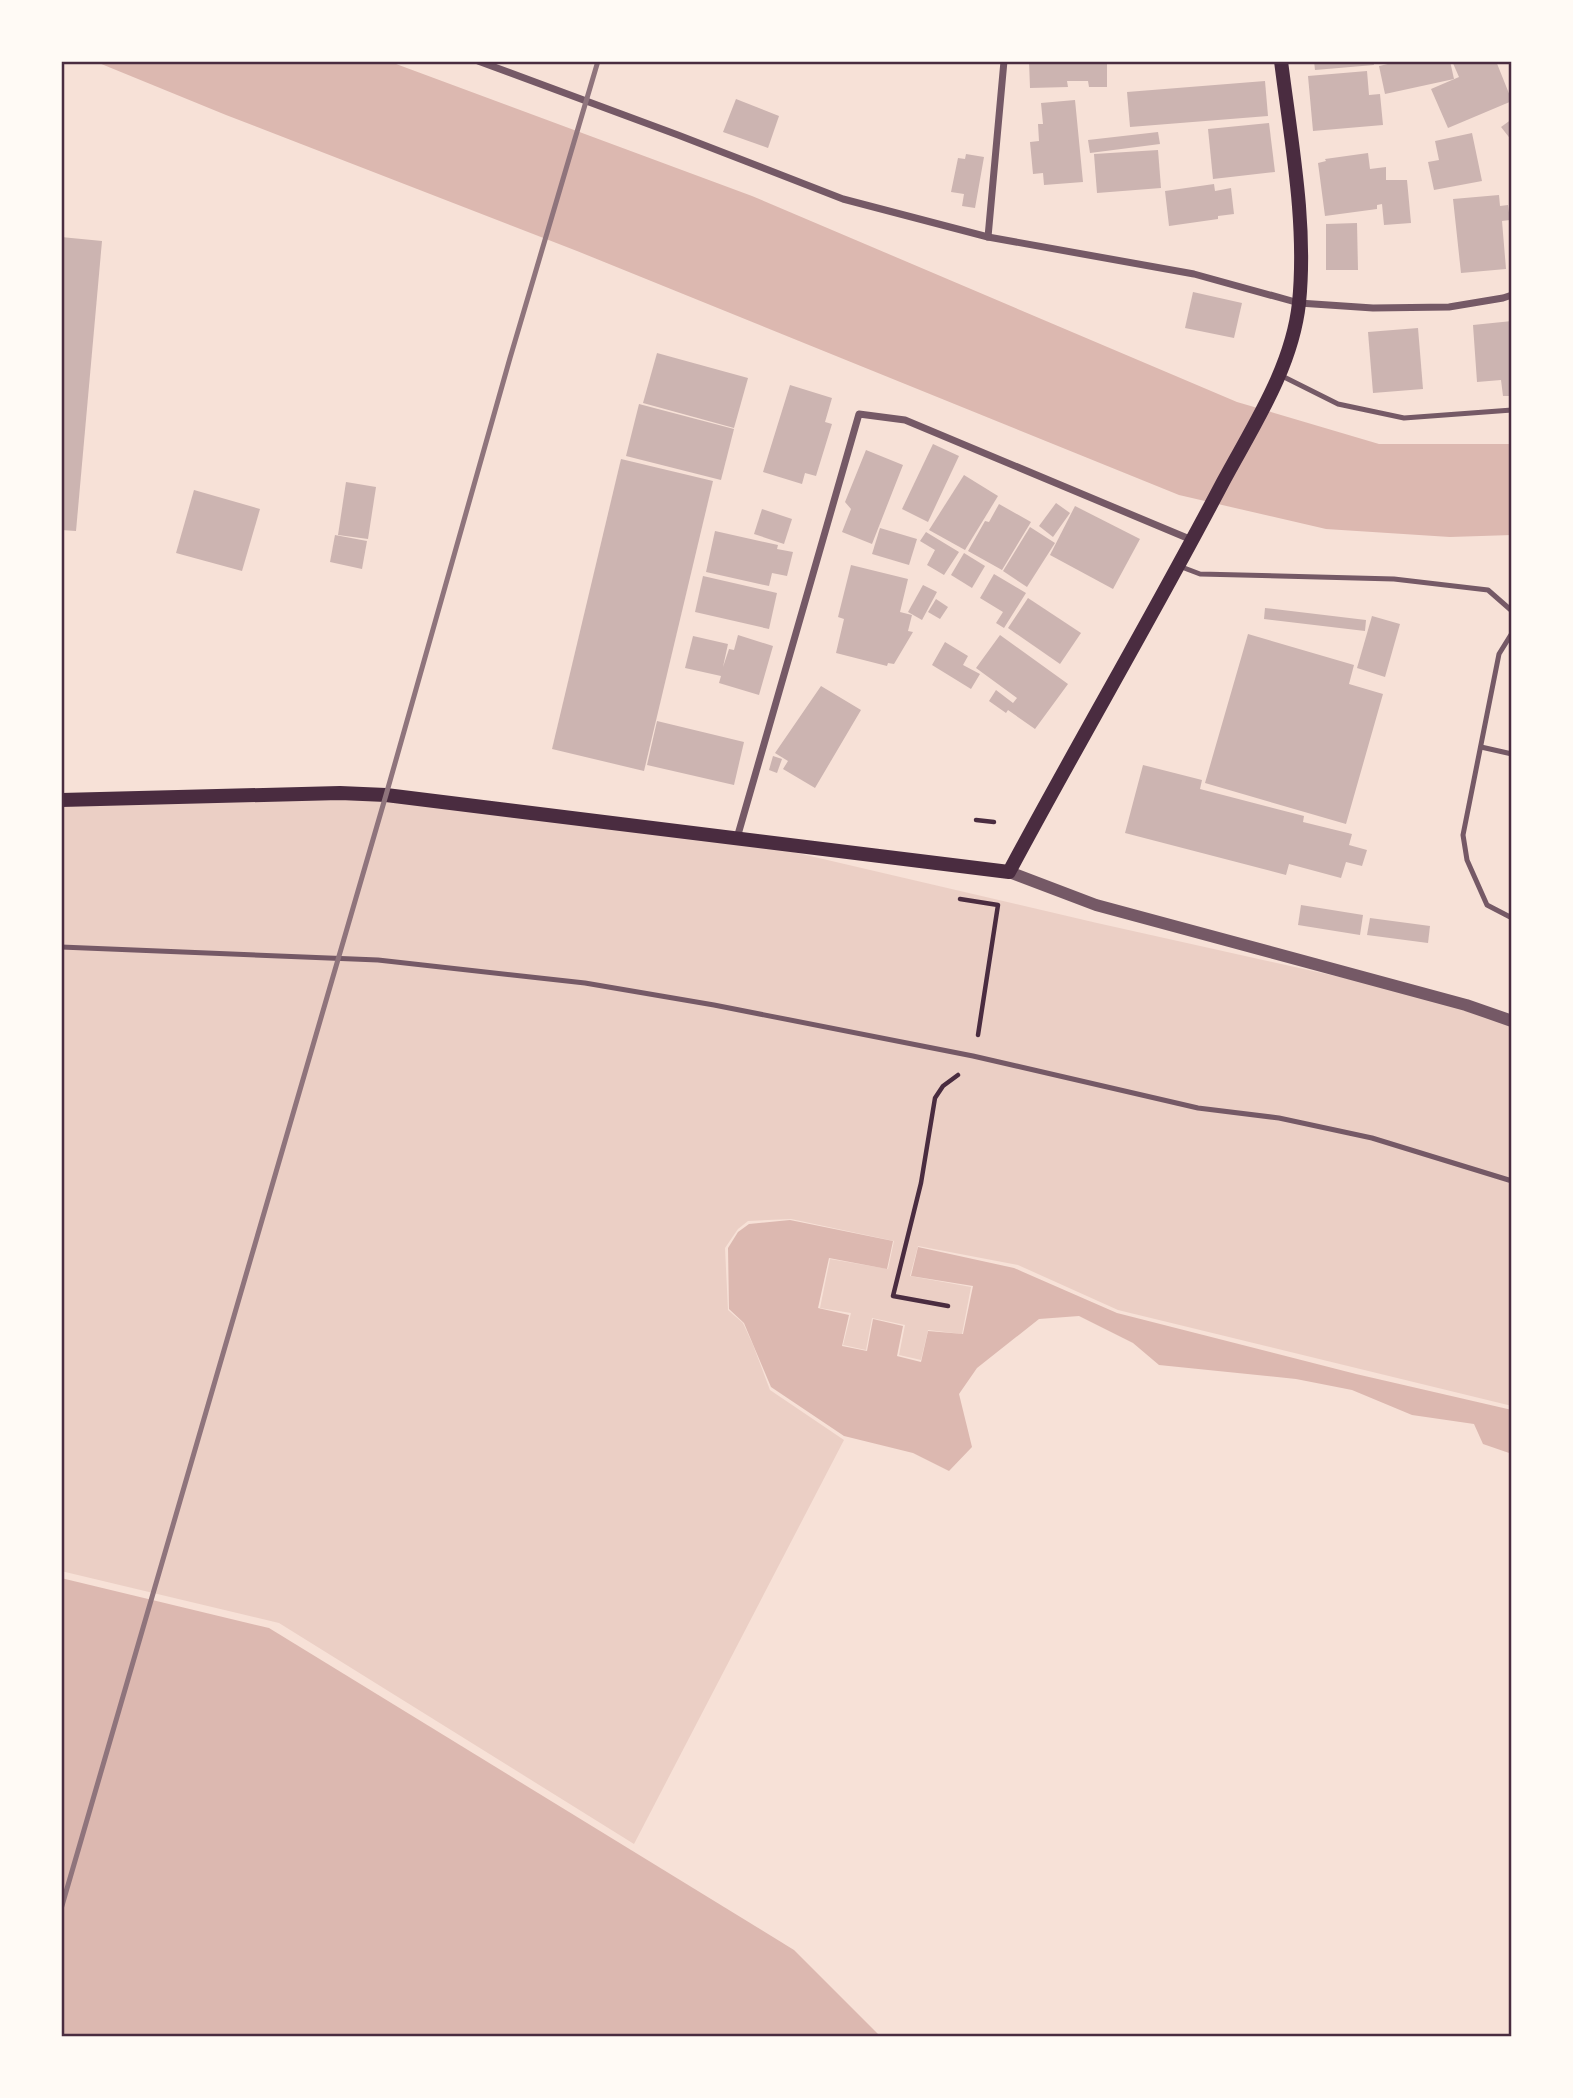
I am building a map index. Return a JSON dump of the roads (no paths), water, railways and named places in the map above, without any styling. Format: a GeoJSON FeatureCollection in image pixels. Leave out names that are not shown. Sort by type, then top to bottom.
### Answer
{"type":"FeatureCollection","features":[{"type":"Feature","properties":{"kind":"main road"},"geometry":{"type":"LineString","coordinates":[[61,800],[374,794],[1009,872],[1196,534],[1277,379],[1293,338],[1299,303],[1301,218],[1281,61]]}},
{"type":"Feature","properties":{"kind":"street"},"geometry":{"type":"LineString","coordinates":[[478,61],[843,199],[988,237],[1194,274],[1299,303],[1373,308],[1449,307],[1512,295]]}},
{"type":"Feature","properties":{"kind":"street"},"geometry":{"type":"LineString","coordinates":[[988,237],[1004,61]]}},
{"type":"Feature","properties":{"kind":"street"},"geometry":{"type":"LineString","coordinates":[[737,839],[859,414],[905,420],[1196,534]]}},
{"type":"Feature","properties":{"kind":"street"},"geometry":{"type":"LineString","coordinates":[[1009,872],[1096,905],[1466,1005],[1512,1021]]}},
{"type":"Feature","properties":{"kind":"lane"},"geometry":{"type":"LineString","coordinates":[[1277,379],[1338,404],[1405,418],[1512,410]]}},
{"type":"Feature","properties":{"kind":"lane"},"geometry":{"type":"LineString","coordinates":[[1178,566],[1199,575],[1394,579],[1488,590],[1512,611]]}},
{"type":"Feature","properties":{"kind":"lane"},"geometry":{"type":"LineString","coordinates":[[1512,633],[1499,654],[1464,835],[1467,860],[1488,905],[1512,918]]}},
{"type":"Feature","properties":{"kind":"lane"},"geometry":{"type":"LineString","coordinates":[[1481,747],[1512,754]]}},
{"type":"Feature","properties":{"kind":"lane"},"geometry":{"type":"LineString","coordinates":[[61,947],[377,960],[585,983],[973,1056],[1198,1108],[1279,1118],[1372,1138],[1512,1181]]}},
{"type":"Feature","properties":{"kind":"railway"},"geometry":{"type":"LineString","coordinates":[[61,1909],[598,61]]}}]}
